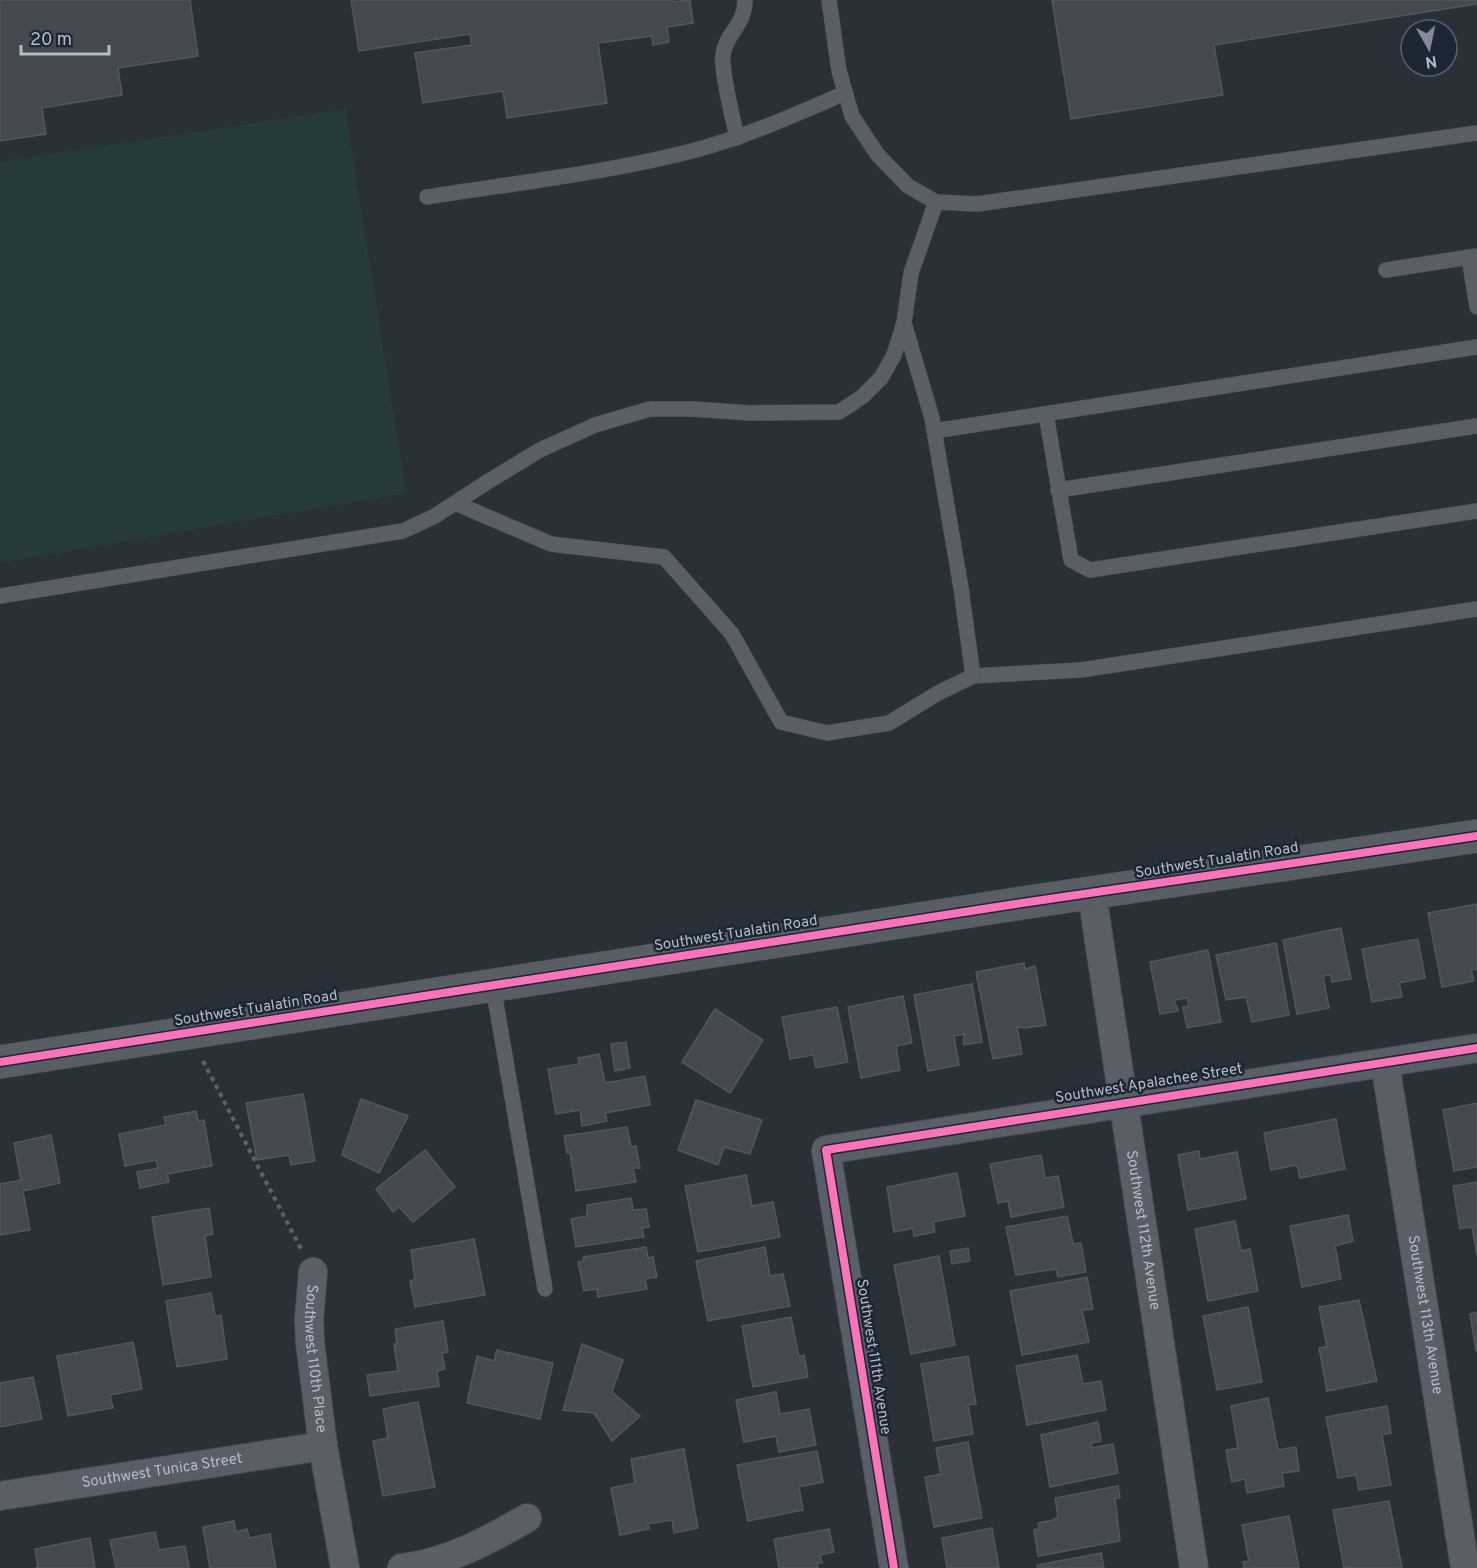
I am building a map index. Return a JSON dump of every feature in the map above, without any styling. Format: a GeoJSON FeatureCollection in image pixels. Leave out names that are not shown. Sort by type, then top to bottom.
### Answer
{"type":"FeatureCollection","features":[{"type":"Feature","properties":{"kind":"main road","name":"Southwest Tualatin Road"},"geometry":{"type":"LineString","coordinates":[[0,1062],[1477,836]]}},
{"type":"Feature","properties":{"kind":"street","name":"Southwest 112th Avenue"},"geometry":{"type":"LineString","coordinates":[[1092,894],[1194,1568]]}},
{"type":"Feature","properties":{"kind":"street","name":"Southwest Apalachee Street"},"geometry":{"type":"LineString","coordinates":[[826,1150],[1477,1048]]}},
{"type":"Feature","properties":{"kind":"street","name":"Southwest 113th Avenue"},"geometry":{"type":"LineString","coordinates":[[1385,1063],[1465,1568]]}},
{"type":"Feature","properties":{"kind":"street","name":"Southwest 111th Avenue"},"geometry":{"type":"LineString","coordinates":[[826,1150],[894,1568]]}},
{"type":"Feature","properties":{"kind":"street","name":"Southwest 110th Place"},"geometry":{"type":"LineString","coordinates":[[313,1272],[309,1330],[323,1446],[345,1568]]}},
{"type":"Feature","properties":{"kind":"street","name":"Southwest Tunica Street"},"geometry":{"type":"LineString","coordinates":[[0,1496],[323,1446]]}},
{"type":"Feature","properties":{"kind":"street"},"geometry":{"type":"LineString","coordinates":[[402,1568],[416,1567],[481,1545],[527,1518]]}},
{"type":"Feature","properties":{"kind":"lane"},"geometry":{"type":"LineString","coordinates":[[737,138],[723,55],[729,38],[742,19],[745,0]]}},
{"type":"Feature","properties":{"kind":"lane"},"geometry":{"type":"LineString","coordinates":[[829,0],[839,71],[852,116],[877,154],[908,186],[936,202],[977,204],[1477,133]]}},
{"type":"Feature","properties":{"kind":"lane"},"geometry":{"type":"LineString","coordinates":[[427,197],[634,164],[693,151],[737,138],[846,93]]}},
{"type":"Feature","properties":{"kind":"lane"},"geometry":{"type":"LineString","coordinates":[[0,596],[403,531],[435,516],[540,450],[595,425],[650,409],[786,413],[839,411],[862,397],[881,378],[894,355],[904,323],[911,273],[936,202]]}},
{"type":"Feature","properties":{"kind":"lane"},"geometry":{"type":"LineString","coordinates":[[1386,270],[1473,257],[1477,307]]}},
{"type":"Feature","properties":{"kind":"lane"},"geometry":{"type":"LineString","coordinates":[[904,323],[934,431],[961,588],[973,676]]}},
{"type":"Feature","properties":{"kind":"lane"},"geometry":{"type":"LineString","coordinates":[[934,431],[1477,347]]}},
{"type":"Feature","properties":{"kind":"lane"},"geometry":{"type":"LineString","coordinates":[[1046,414],[1071,560],[1090,570],[1477,511]]}},
{"type":"Feature","properties":{"kind":"lane"},"geometry":{"type":"LineString","coordinates":[[1058,490],[1477,426]]}},
{"type":"Feature","properties":{"kind":"lane"},"geometry":{"type":"LineString","coordinates":[[455,503],[551,544],[664,556],[732,634],[782,722],[826,733],[889,723],[938,693],[973,676],[1081,670],[1477,609]]}},
{"type":"Feature","properties":{"kind":"lane"},"geometry":{"type":"LineString","coordinates":[[493,986],[544,1289]]}},
{"type":"Feature","properties":{"kind":"path"},"geometry":{"type":"LineString","coordinates":[[190,1033],[313,1272]]}},
{"type":"Feature","properties":{"kind":"green space"},"geometry":{"type":"Polygon","coordinates":[[[345,109],[406,493],[0,563],[0,162],[345,109]]]}},
{"type":"Feature","properties":{"kind":"building"},"geometry":{"type":"Polygon","coordinates":[[[0,0],[190,0],[198,56],[118,68],[122,95],[42,108],[46,134],[0,141],[0,0]]]}},
{"type":"Feature","properties":{"kind":"building"},"geometry":{"type":"Polygon","coordinates":[[[351,0],[674,0],[674,2],[690,0],[693,23],[667,27],[669,42],[653,45],[652,36],[598,43],[607,103],[507,118],[503,91],[423,103],[415,53],[472,45],[470,34],[359,51],[351,0]]]}},
{"type":"Feature","properties":{"kind":"building"},"geometry":{"type":"Polygon","coordinates":[[[1052,0],[1477,0],[1477,4],[1214,45],[1223,95],[1071,119],[1052,0]]]}},
{"type":"Feature","properties":{"kind":"building"},"geometry":{"type":"Polygon","coordinates":[[[1477,904],[1477,969],[1471,970],[1474,981],[1442,987],[1428,913],[1477,904]]]}},
{"type":"Feature","properties":{"kind":"building"},"geometry":{"type":"Polygon","coordinates":[[[1341,928],[1351,979],[1332,982],[1331,975],[1323,976],[1329,1008],[1297,1014],[1283,940],[1341,928]]]}},
{"type":"Feature","properties":{"kind":"building"},"geometry":{"type":"Polygon","coordinates":[[[1418,939],[1425,978],[1399,983],[1402,997],[1372,1002],[1362,949],[1418,939]]]}},
{"type":"Feature","properties":{"kind":"building"},"geometry":{"type":"Polygon","coordinates":[[[1276,943],[1289,1015],[1252,1022],[1246,997],[1226,1000],[1216,955],[1276,943]]]}},
{"type":"Feature","properties":{"kind":"building"},"geometry":{"type":"Polygon","coordinates":[[[1208,950],[1221,1022],[1187,1028],[1183,1007],[1189,1006],[1187,998],[1174,1000],[1178,1011],[1160,1014],[1150,962],[1208,950]]]}},
{"type":"Feature","properties":{"kind":"building"},"geometry":{"type":"Polygon","coordinates":[[[1024,963],[1025,969],[1035,966],[1046,1025],[1017,1027],[1022,1054],[993,1059],[976,972],[1024,963]]]}},
{"type":"Feature","properties":{"kind":"building"},"geometry":{"type":"Polygon","coordinates":[[[972,984],[982,1042],[964,1045],[965,1034],[954,1036],[959,1065],[928,1071],[914,995],[972,984]]]}},
{"type":"Feature","properties":{"kind":"building"},"geometry":{"type":"Polygon","coordinates":[[[903,996],[912,1043],[896,1046],[900,1070],[861,1078],[848,1007],[903,996]]]}},
{"type":"Feature","properties":{"kind":"building"},"geometry":{"type":"Polygon","coordinates":[[[837,1007],[848,1062],[816,1068],[813,1055],[790,1059],[782,1017],[837,1007]]]}},
{"type":"Feature","properties":{"kind":"building"},"geometry":{"type":"Polygon","coordinates":[[[715,1009],[763,1040],[730,1093],[682,1062],[715,1009]]]}},
{"type":"Feature","properties":{"kind":"building"},"geometry":{"type":"Polygon","coordinates":[[[626,1042],[630,1068],[615,1071],[611,1044],[626,1042]]]}},
{"type":"Feature","properties":{"kind":"building"},"geometry":{"type":"Polygon","coordinates":[[[599,1054],[605,1083],[645,1076],[650,1105],[605,1113],[607,1121],[582,1126],[580,1110],[556,1114],[548,1069],[579,1064],[578,1058],[599,1054]]]}},
{"type":"Feature","properties":{"kind":"building"},"geometry":{"type":"Polygon","coordinates":[[[303,1094],[315,1161],[291,1165],[289,1155],[257,1160],[246,1103],[303,1094]]]}},
{"type":"Feature","properties":{"kind":"building"},"geometry":{"type":"Polygon","coordinates":[[[361,1099],[408,1116],[379,1173],[342,1155],[361,1099]]]}},
{"type":"Feature","properties":{"kind":"building"},"geometry":{"type":"Polygon","coordinates":[[[696,1100],[762,1120],[750,1154],[724,1147],[718,1165],[678,1150],[696,1100]]]}},
{"type":"Feature","properties":{"kind":"building"},"geometry":{"type":"Polygon","coordinates":[[[1477,1103],[1477,1167],[1454,1171],[1443,1110],[1477,1103]]]}},
{"type":"Feature","properties":{"kind":"building"},"geometry":{"type":"Polygon","coordinates":[[[196,1111],[198,1121],[204,1120],[212,1166],[167,1174],[169,1182],[140,1188],[137,1172],[158,1168],[156,1160],[125,1166],[119,1134],[166,1125],[164,1117],[196,1111]]]}},
{"type":"Feature","properties":{"kind":"building"},"geometry":{"type":"Polygon","coordinates":[[[1336,1119],[1345,1169],[1300,1178],[1297,1165],[1271,1170],[1264,1133],[1336,1119]]]}},
{"type":"Feature","properties":{"kind":"building"},"geometry":{"type":"Polygon","coordinates":[[[627,1127],[631,1147],[636,1146],[640,1168],[633,1168],[636,1182],[576,1191],[570,1152],[567,1153],[564,1136],[627,1127]]]}},
{"type":"Feature","properties":{"kind":"building"},"geometry":{"type":"Polygon","coordinates":[[[51,1135],[60,1183],[23,1191],[30,1230],[0,1235],[0,1184],[21,1180],[14,1143],[51,1135]]]}},
{"type":"Feature","properties":{"kind":"building"},"geometry":{"type":"Polygon","coordinates":[[[425,1150],[455,1187],[413,1222],[399,1207],[393,1212],[376,1189],[425,1150]]]}},
{"type":"Feature","properties":{"kind":"building"},"geometry":{"type":"Polygon","coordinates":[[[1199,1151],[1200,1159],[1237,1152],[1246,1199],[1188,1210],[1178,1155],[1199,1151]]]}},
{"type":"Feature","properties":{"kind":"building"},"geometry":{"type":"Polygon","coordinates":[[[1041,1155],[1045,1178],[1058,1176],[1064,1207],[1011,1217],[1008,1201],[998,1203],[990,1164],[1041,1155]]]}},
{"type":"Feature","properties":{"kind":"building"},"geometry":{"type":"Polygon","coordinates":[[[957,1173],[965,1216],[933,1222],[935,1232],[914,1236],[913,1228],[894,1232],[887,1187],[957,1173]]]}},
{"type":"Feature","properties":{"kind":"building"},"geometry":{"type":"Polygon","coordinates":[[[746,1175],[752,1206],[773,1202],[780,1237],[698,1252],[685,1186],[746,1175]]]}},
{"type":"Feature","properties":{"kind":"building"},"geometry":{"type":"Polygon","coordinates":[[[1477,1182],[1477,1255],[1472,1227],[1460,1229],[1453,1186],[1477,1182]]]}},
{"type":"Feature","properties":{"kind":"building"},"geometry":{"type":"Polygon","coordinates":[[[631,1198],[633,1210],[646,1209],[649,1227],[642,1228],[644,1237],[576,1247],[571,1219],[587,1216],[587,1205],[631,1198]]]}},
{"type":"Feature","properties":{"kind":"building"},"geometry":{"type":"Polygon","coordinates":[[[209,1208],[213,1234],[205,1236],[211,1277],[163,1285],[152,1217],[209,1208]]]}},
{"type":"Feature","properties":{"kind":"building"},"geometry":{"type":"Polygon","coordinates":[[[1348,1215],[1353,1241],[1335,1246],[1341,1279],[1302,1287],[1290,1226],[1348,1215]]]}},
{"type":"Feature","properties":{"kind":"building"},"geometry":{"type":"Polygon","coordinates":[[[1067,1216],[1073,1244],[1081,1243],[1086,1272],[1058,1277],[1056,1269],[1016,1275],[1006,1227],[1067,1216]]]}},
{"type":"Feature","properties":{"kind":"building"},"geometry":{"type":"Polygon","coordinates":[[[1235,1221],[1241,1251],[1250,1249],[1258,1291],[1208,1301],[1195,1229],[1235,1221]]]}},
{"type":"Feature","properties":{"kind":"building"},"geometry":{"type":"Polygon","coordinates":[[[474,1239],[485,1295],[415,1307],[410,1281],[415,1279],[411,1250],[474,1239]]]}},
{"type":"Feature","properties":{"kind":"building"},"geometry":{"type":"Polygon","coordinates":[[[646,1247],[648,1258],[653,1257],[657,1277],[645,1279],[647,1289],[598,1297],[597,1289],[584,1291],[578,1262],[584,1261],[583,1257],[646,1247]]]}},
{"type":"Feature","properties":{"kind":"building"},"geometry":{"type":"Polygon","coordinates":[[[765,1247],[770,1276],[783,1274],[790,1306],[708,1321],[696,1261],[765,1247]]]}},
{"type":"Feature","properties":{"kind":"building"},"geometry":{"type":"Polygon","coordinates":[[[968,1248],[970,1261],[952,1264],[950,1251],[968,1248]]]}},
{"type":"Feature","properties":{"kind":"building"},"geometry":{"type":"Polygon","coordinates":[[[939,1256],[955,1345],[911,1354],[894,1265],[939,1256]]]}},
{"type":"Feature","properties":{"kind":"building"},"geometry":{"type":"Polygon","coordinates":[[[1087,1277],[1093,1309],[1082,1310],[1089,1342],[1022,1355],[1010,1291],[1087,1277]]]}},
{"type":"Feature","properties":{"kind":"building"},"geometry":{"type":"Polygon","coordinates":[[[211,1293],[215,1316],[221,1315],[227,1359],[177,1367],[166,1301],[211,1293]]]}},
{"type":"Feature","properties":{"kind":"building"},"geometry":{"type":"Polygon","coordinates":[[[1359,1300],[1377,1381],[1327,1391],[1319,1348],[1327,1347],[1319,1307],[1359,1300]]]}},
{"type":"Feature","properties":{"kind":"building"},"geometry":{"type":"Polygon","coordinates":[[[1248,1307],[1262,1382],[1217,1390],[1203,1316],[1248,1307]]]}},
{"type":"Feature","properties":{"kind":"building"},"geometry":{"type":"Polygon","coordinates":[[[1477,1312],[1477,1351],[1476,1351],[1470,1314],[1477,1312]]]}},
{"type":"Feature","properties":{"kind":"building"},"geometry":{"type":"Polygon","coordinates":[[[791,1317],[799,1357],[804,1355],[808,1377],[753,1387],[742,1326],[791,1317]]]}},
{"type":"Feature","properties":{"kind":"building"},"geometry":{"type":"Polygon","coordinates":[[[443,1321],[448,1352],[442,1353],[445,1369],[437,1371],[439,1386],[370,1396],[367,1375],[398,1371],[394,1344],[397,1344],[395,1329],[443,1321]]]}},
{"type":"Feature","properties":{"kind":"building"},"geometry":{"type":"Polygon","coordinates":[[[133,1342],[142,1389],[110,1395],[113,1408],[68,1416],[57,1356],[133,1342]]]}},
{"type":"Feature","properties":{"kind":"building"},"geometry":{"type":"Polygon","coordinates":[[[582,1344],[623,1360],[612,1392],[640,1416],[612,1441],[594,1413],[563,1410],[582,1344]]]}},
{"type":"Feature","properties":{"kind":"building"},"geometry":{"type":"Polygon","coordinates":[[[497,1350],[553,1363],[540,1419],[467,1403],[477,1356],[494,1361],[497,1350]]]}},
{"type":"Feature","properties":{"kind":"building"},"geometry":{"type":"Polygon","coordinates":[[[1077,1355],[1083,1384],[1101,1381],[1106,1410],[1027,1425],[1016,1366],[1077,1355]]]}},
{"type":"Feature","properties":{"kind":"building"},"geometry":{"type":"Polygon","coordinates":[[[968,1356],[976,1404],[968,1405],[973,1434],[934,1441],[921,1364],[968,1356]]]}},
{"type":"Feature","properties":{"kind":"building"},"geometry":{"type":"Polygon","coordinates":[[[33,1377],[42,1419],[0,1427],[0,1383],[33,1377]]]}},
{"type":"Feature","properties":{"kind":"building"},"geometry":{"type":"Polygon","coordinates":[[[776,1392],[780,1414],[809,1409],[816,1445],[779,1452],[776,1436],[744,1442],[736,1400],[776,1392]]]}},
{"type":"Feature","properties":{"kind":"building"},"geometry":{"type":"Polygon","coordinates":[[[1268,1398],[1278,1450],[1296,1447],[1299,1471],[1282,1473],[1284,1486],[1247,1493],[1245,1479],[1232,1482],[1226,1450],[1238,1448],[1231,1406],[1268,1398]]]}},
{"type":"Feature","properties":{"kind":"building"},"geometry":{"type":"Polygon","coordinates":[[[418,1402],[435,1487],[383,1496],[373,1441],[388,1438],[383,1409],[418,1402]]]}},
{"type":"Feature","properties":{"kind":"building"},"geometry":{"type":"Polygon","coordinates":[[[1387,1406],[1391,1433],[1382,1435],[1391,1485],[1359,1490],[1356,1475],[1338,1478],[1326,1417],[1387,1406]]]}},
{"type":"Feature","properties":{"kind":"building"},"geometry":{"type":"Polygon","coordinates":[[[1098,1422],[1101,1441],[1091,1443],[1092,1448],[1113,1444],[1118,1473],[1050,1487],[1041,1435],[1098,1422]]]}},
{"type":"Feature","properties":{"kind":"building"},"geometry":{"type":"Polygon","coordinates":[[[968,1442],[982,1518],[934,1527],[925,1477],[941,1474],[936,1448],[968,1442]]]}},
{"type":"Feature","properties":{"kind":"building"},"geometry":{"type":"Polygon","coordinates":[[[684,1449],[698,1528],[674,1533],[672,1520],[648,1524],[649,1529],[620,1535],[611,1488],[635,1483],[631,1459],[684,1449]]]}},
{"type":"Feature","properties":{"kind":"building"},"geometry":{"type":"Polygon","coordinates":[[[817,1451],[823,1482],[799,1487],[803,1510],[748,1521],[737,1465],[817,1451]]]}},
{"type":"Feature","properties":{"kind":"building"},"geometry":{"type":"Polygon","coordinates":[[[1118,1486],[1120,1498],[1115,1498],[1120,1541],[1038,1556],[1034,1530],[1039,1529],[1038,1523],[1058,1517],[1055,1498],[1118,1486]]]}},
{"type":"Feature","properties":{"kind":"building"},"geometry":{"type":"Polygon","coordinates":[[[1389,1501],[1402,1568],[1344,1568],[1333,1510],[1389,1501]]]}},
{"type":"Feature","properties":{"kind":"building"},"geometry":{"type":"Polygon","coordinates":[[[1289,1516],[1299,1568],[1244,1568],[1243,1562],[1249,1561],[1242,1525],[1289,1516]]]}},
{"type":"Feature","properties":{"kind":"building"},"geometry":{"type":"Polygon","coordinates":[[[234,1521],[236,1532],[247,1529],[249,1538],[270,1534],[276,1568],[210,1568],[203,1527],[234,1521]]]}},
{"type":"Feature","properties":{"kind":"building"},"geometry":{"type":"Polygon","coordinates":[[[992,1528],[999,1568],[947,1568],[942,1538],[992,1528]]]}},
{"type":"Feature","properties":{"kind":"building"},"geometry":{"type":"Polygon","coordinates":[[[829,1529],[834,1552],[820,1555],[822,1563],[817,1563],[818,1568],[779,1568],[774,1539],[829,1529]]]}},
{"type":"Feature","properties":{"kind":"building"},"geometry":{"type":"Polygon","coordinates":[[[155,1532],[159,1550],[185,1546],[189,1568],[116,1568],[110,1540],[155,1532]]]}},
{"type":"Feature","properties":{"kind":"building"},"geometry":{"type":"Polygon","coordinates":[[[90,1538],[95,1568],[35,1568],[38,1567],[35,1549],[90,1538]]]}},
{"type":"Feature","properties":{"kind":"building"},"geometry":{"type":"Polygon","coordinates":[[[1101,1553],[1104,1568],[1038,1568],[1037,1565],[1101,1553]]]}},
{"type":"Feature","properties":{"kind":"cycle path"},"geometry":{"type":"LineString","coordinates":[[0,1062],[1022,903],[1477,836]]}},
{"type":"Feature","properties":{"kind":"cycle path"},"geometry":{"type":"LineString","coordinates":[[894,1568],[826,1150],[1477,1048]]}}]}
